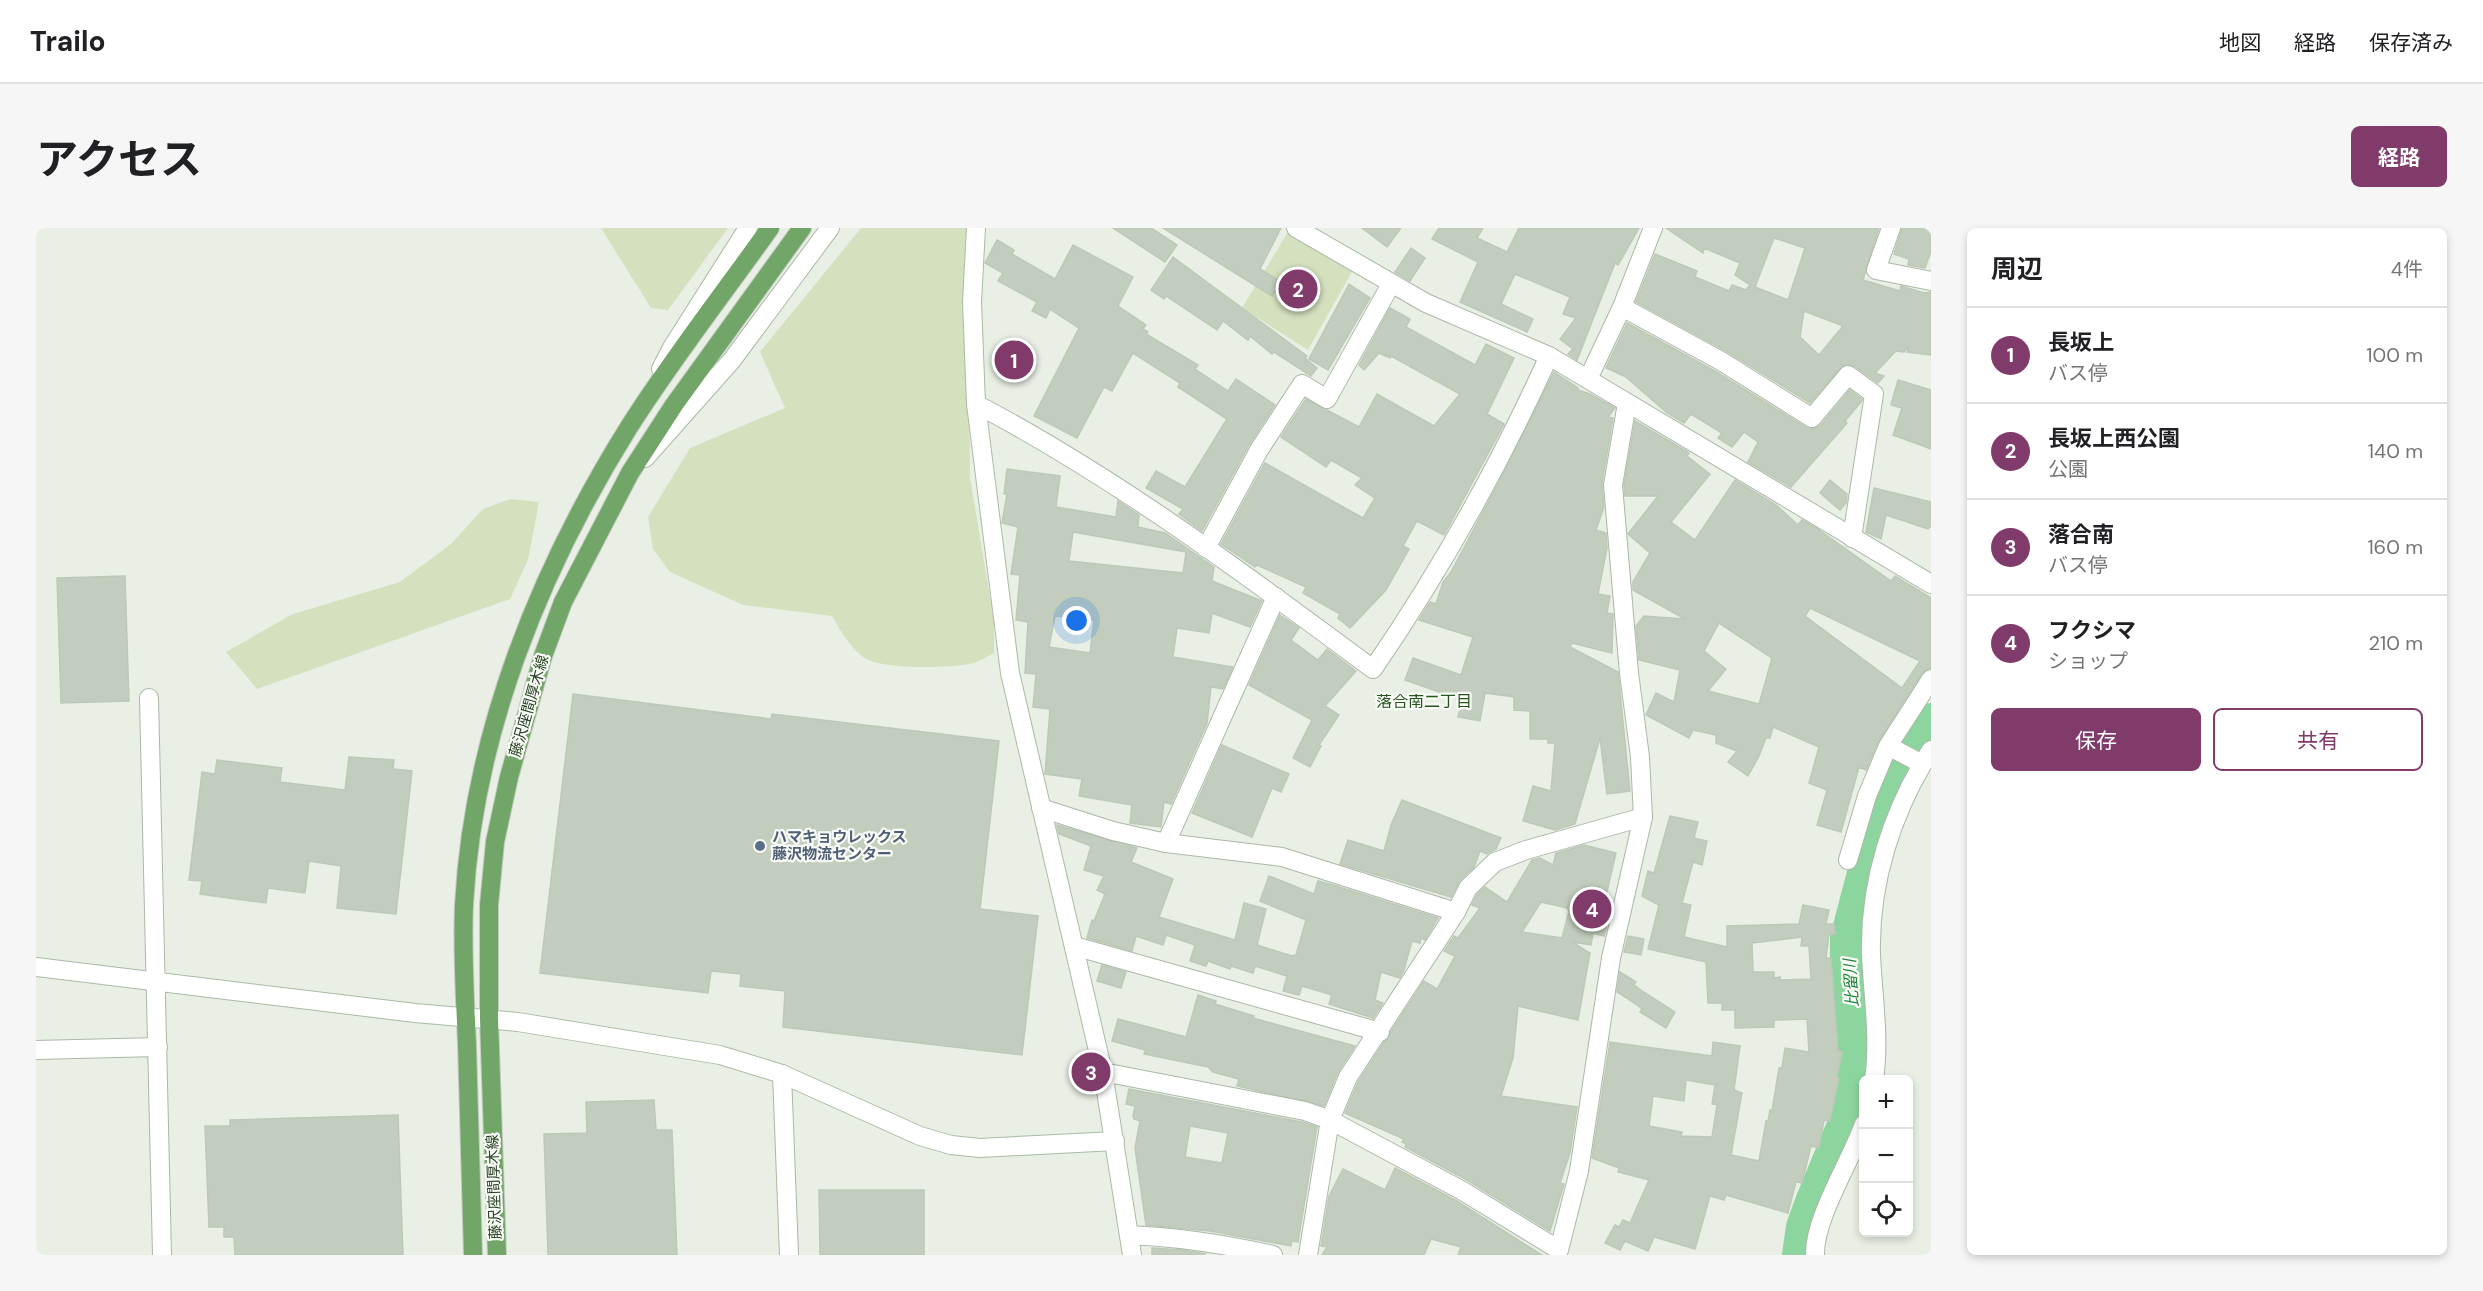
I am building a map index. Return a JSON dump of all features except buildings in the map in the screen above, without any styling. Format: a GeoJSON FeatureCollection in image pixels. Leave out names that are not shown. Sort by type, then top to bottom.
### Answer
{"type":"FeatureCollection","features":[{"type":"Feature","properties":{"kind":"main road","name":"藤沢座間厚木線"},"geometry":{"type":"LineString","coordinates":[[473,1255],[465,1018],[464,905],[482,776],[497,712],[518,649],[562,548],[645,403],[770,228]]}},
{"type":"Feature","properties":{"kind":"main road","name":"藤沢座間厚木線"},"geometry":{"type":"LineString","coordinates":[[497,1255],[489,1019],[489,905],[495,842],[509,777],[543,656],[563,602],[630,473],[674,405],[802,228]]}},
{"type":"Feature","properties":{"kind":"street"},"geometry":{"type":"LineString","coordinates":[[645,403],[673,346],[748,228]]}},
{"type":"Feature","properties":{"kind":"street"},"geometry":{"type":"LineString","coordinates":[[630,473],[732,360],[830,228]]}},
{"type":"Feature","properties":{"kind":"street"},"geometry":{"type":"LineString","coordinates":[[976,228],[972,302],[976,404],[1011,673],[1103,1072],[1132,1255]]}},
{"type":"Feature","properties":{"kind":"street"},"geometry":{"type":"LineString","coordinates":[[1296,228],[1426,303],[1549,356],[1931,584]]}},
{"type":"Feature","properties":{"kind":"street"},"geometry":{"type":"LineString","coordinates":[[1588,379],[1622,307],[1653,228]]}},
{"type":"Feature","properties":{"kind":"street"},"geometry":{"type":"LineString","coordinates":[[1890,228],[1876,270],[1931,281]]}},
{"type":"Feature","properties":{"kind":"street"},"geometry":{"type":"LineString","coordinates":[[1206,548],[1259,450],[1302,384],[1327,399],[1391,284]]}},
{"type":"Feature","properties":{"kind":"street"},"geometry":{"type":"LineString","coordinates":[[1622,307],[1721,361],[1812,418],[1848,375],[1874,394],[1852,538]]}},
{"type":"Feature","properties":{"kind":"street"},"geometry":{"type":"LineString","coordinates":[[976,404],[1026,430],[1092,471],[1276,597],[1373,669],[1430,584],[1516,428],[1549,356]]}},
{"type":"Feature","properties":{"kind":"street"},"geometry":{"type":"LineString","coordinates":[[1103,1072],[1305,1111],[1330,1120],[1461,1190],[1559,1252],[1579,1171],[1611,958],[1642,817],[1640,757],[1629,673],[1613,485],[1627,403]]}},
{"type":"Feature","properties":{"kind":"street"},"geometry":{"type":"LineString","coordinates":[[1167,843],[1276,597]]}},
{"type":"Feature","properties":{"kind":"street"},"geometry":{"type":"LineString","coordinates":[[1848,860],[1867,796],[1888,746],[1931,679]]}},
{"type":"Feature","properties":{"kind":"street"},"geometry":{"type":"LineString","coordinates":[[149,698],[162,1255]]}},
{"type":"Feature","properties":{"kind":"street"},"geometry":{"type":"LineString","coordinates":[[1875,1075],[1878,1052],[1871,915],[1881,867],[1896,815],[1923,758],[1892,748]]}},
{"type":"Feature","properties":{"kind":"street"},"geometry":{"type":"LineString","coordinates":[[1041,808],[1113,831],[1167,843],[1282,857],[1456,912]]}},
{"type":"Feature","properties":{"kind":"street"},"geometry":{"type":"LineString","coordinates":[[1308,1255],[1330,1120],[1348,1077],[1380,1032],[1456,912],[1468,888],[1495,862],[1526,850],[1642,817]]}},
{"type":"Feature","properties":{"kind":"street"},"geometry":{"type":"LineString","coordinates":[[1074,946],[1380,1032]]}},
{"type":"Feature","properties":{"kind":"street"},"geometry":{"type":"LineString","coordinates":[[36,967],[156,983],[489,1019],[656,1043],[720,1055],[782,1074],[920,1136],[951,1145],[980,1148],[1115,1141]]}},
{"type":"Feature","properties":{"kind":"street"},"geometry":{"type":"LineString","coordinates":[[36,1050],[158,1047]]}},
{"type":"Feature","properties":{"kind":"street"},"geometry":{"type":"LineString","coordinates":[[782,1074],[789,1255]]}},
{"type":"Feature","properties":{"kind":"street"},"geometry":{"type":"LineString","coordinates":[[1815,1255],[1829,1200],[1856,1146],[1861,1129]]}},
{"type":"Feature","properties":{"kind":"street"},"geometry":{"type":"LineString","coordinates":[[1129,1235],[1175,1237],[1273,1255]]}},
{"type":"Feature","properties":{"kind":"green space"},"geometry":{"type":"Polygon","coordinates":[[[601,228],[728,228],[668,310],[651,308],[601,228]]]}},
{"type":"Feature","properties":{"kind":"green space"},"geometry":{"type":"Polygon","coordinates":[[[861,228],[967,228],[970,478],[994,621],[994,653],[972,663],[914,667],[872,661],[863,657],[854,648],[832,616],[743,605],[670,572],[653,549],[648,517],[690,448],[785,408],[760,352],[861,228]]]}},
{"type":"Feature","properties":{"kind":"green space"},"geometry":{"type":"Polygon","coordinates":[[[1288,232],[1353,270],[1308,350],[1242,308],[1288,232]]]}},
{"type":"Feature","properties":{"kind":"green space"},"geometry":{"type":"Polygon","coordinates":[[[510,499],[539,502],[528,560],[510,599],[257,689],[226,652],[293,614],[400,582],[451,544],[483,509],[510,499]]]}},
{"type":"Feature","properties":{"kind":"waterway","name":"比留川"},"geometry":{"type":"LineString","coordinates":[[1799,1255],[1803,1227],[1851,1108],[1855,1042],[1847,967],[1847,938],[1880,812],[1902,766],[1931,720]]}},
{"type":"Feature","properties":{"kind":"place","name":"長坂上西公園"},"geometry":{"type":"Point","coordinates":[1298,289]}},
{"type":"Feature","properties":{"kind":"place","name":"長坂上"},"geometry":{"type":"Point","coordinates":[1014,360]}},
{"type":"Feature","properties":{"kind":"place","name":"ハマキョウレックス 藤沢物流センター"},"geometry":{"type":"Point","coordinates":[760,846]}},
{"type":"Feature","properties":{"kind":"place","name":"フクシマ"},"geometry":{"type":"Point","coordinates":[1592,909]}},
{"type":"Feature","properties":{"kind":"place","name":"落合南"},"geometry":{"type":"Point","coordinates":[1091,1072]}},
{"type":"Feature","properties":{"kind":"district","name":"落合南二丁目"},"geometry":{"type":"Point","coordinates":[1424,701]}}]}
